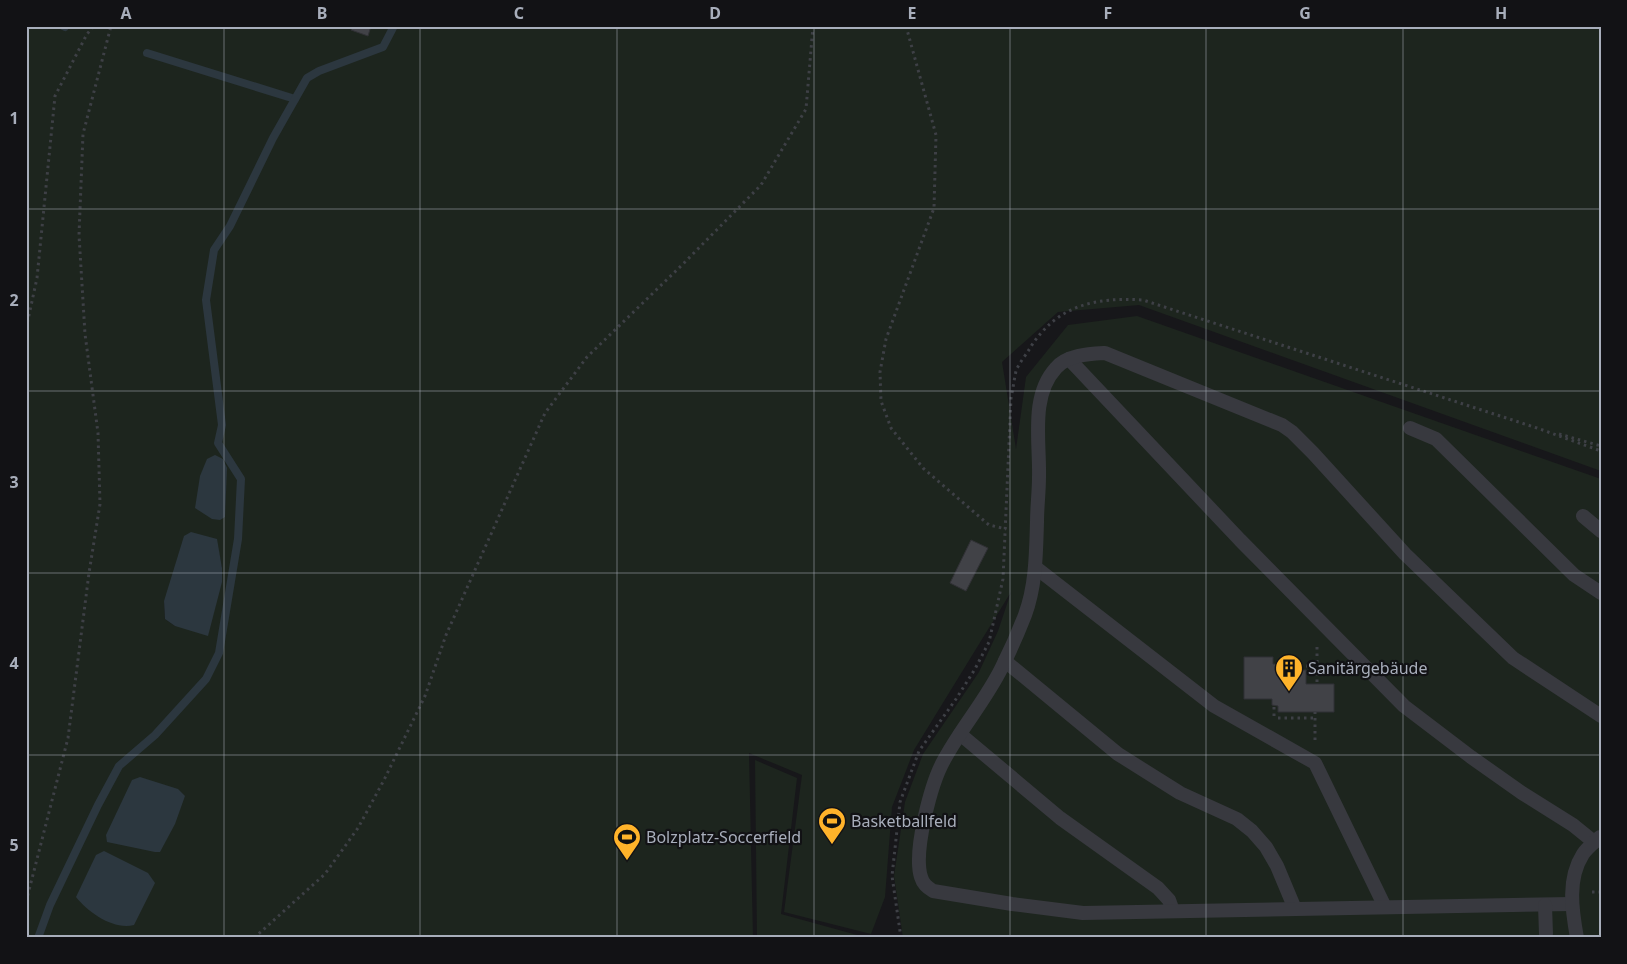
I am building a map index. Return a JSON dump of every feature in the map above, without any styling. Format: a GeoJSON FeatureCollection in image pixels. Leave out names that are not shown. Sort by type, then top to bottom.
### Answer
{"type":"FeatureCollection","features":[{"type":"Feature","properties":{"kind":"lane"},"geometry":{"type":"LineString","coordinates":[[1571,904],[1084,913],[932,891],[925,886],[920,876],[919,863],[923,828],[934,785],[943,762],[1005,661],[1025,615],[1033,589],[1039,476],[1040,402],[1047,379],[1057,366],[1085,354],[1105,353],[1282,425],[1292,432],[1314,453],[1405,554],[1513,658],[1601,716]]}},
{"type":"Feature","properties":{"kind":"lane"},"geometry":{"type":"LineString","coordinates":[[1069,360],[1240,540],[1404,706],[1471,758],[1522,793],[1598,839],[1584,852],[1577,866],[1571,904],[1577,938]]}},
{"type":"Feature","properties":{"kind":"lane"},"geometry":{"type":"LineString","coordinates":[[1410,428],[1436,439],[1574,575],[1601,593]]}},
{"type":"Feature","properties":{"kind":"lane"},"geometry":{"type":"LineString","coordinates":[[1583,516],[1601,531]]}},
{"type":"Feature","properties":{"kind":"lane"},"geometry":{"type":"LineString","coordinates":[[1035,568],[1214,706],[1315,763],[1385,907]]}},
{"type":"Feature","properties":{"kind":"lane"},"geometry":{"type":"LineString","coordinates":[[1005,661],[1118,754],[1180,793],[1237,819],[1252,831],[1266,848],[1277,866],[1295,909]]}},
{"type":"Feature","properties":{"kind":"lane"},"geometry":{"type":"LineString","coordinates":[[960,734],[1060,818],[1158,888],[1168,900],[1172,911]]}},
{"type":"Feature","properties":{"kind":"lane"},"geometry":{"type":"LineString","coordinates":[[1545,904],[1546,934]]}},
{"type":"Feature","properties":{"kind":"path"},"geometry":{"type":"LineString","coordinates":[[26,329],[38,278],[55,96],[87,34],[94,26]]}},
{"type":"Feature","properties":{"kind":"path"},"geometry":{"type":"LineString","coordinates":[[26,902],[68,738],[89,573],[100,504],[98,432],[84,334],[79,235],[83,134],[111,26]]}},
{"type":"Feature","properties":{"kind":"path"},"geometry":{"type":"LineString","coordinates":[[254,938],[325,874],[358,828],[425,696],[446,635],[545,413],[588,357],[684,264],[761,185],[806,109],[813,26]]}},
{"type":"Feature","properties":{"kind":"path"},"geometry":{"type":"LineString","coordinates":[[906,26],[936,135],[934,208],[886,339],[880,372],[881,400],[891,428],[923,468],[989,525],[1006,529]]}},
{"type":"Feature","properties":{"kind":"path"},"geometry":{"type":"LineString","coordinates":[[1143,300],[1537,428],[1601,451]]}},
{"type":"Feature","properties":{"kind":"path"},"geometry":{"type":"LineString","coordinates":[[1537,428],[1601,446]]}},
{"type":"Feature","properties":{"kind":"path"},"geometry":{"type":"LineString","coordinates":[[1316,618],[1317,684]]}},
{"type":"Feature","properties":{"kind":"path"},"geometry":{"type":"LineString","coordinates":[[1280,666],[1317,666]]}},
{"type":"Feature","properties":{"kind":"path"},"geometry":{"type":"LineString","coordinates":[[1274,705],[1274,718],[1314,718]]}},
{"type":"Feature","properties":{"kind":"shaded area"},"geometry":{"type":"Polygon","coordinates":[[[26,26],[1601,26],[1601,471],[1139,305],[1058,312],[1002,362],[1016,449],[1026,377],[1068,325],[1137,316],[1601,479],[1601,938],[903,938],[894,876],[905,802],[923,754],[979,672],[998,631],[1011,592],[914,750],[892,807],[885,897],[871,934],[784,912],[802,775],[749,753],[753,938],[26,938],[26,26]],[[216,539],[164,601],[165,619],[175,626],[222,582],[222,568],[216,539]]]}},
{"type":"Feature","properties":{"kind":"shaded area"},"geometry":{"type":"Polygon","coordinates":[[[215,455],[223,459],[227,468],[225,517],[220,520],[212,519],[195,508],[200,476],[207,459],[215,455]]]}},
{"type":"Feature","properties":{"kind":"shaded area"},"geometry":{"type":"Polygon","coordinates":[[[191,532],[217,539],[222,568],[222,582],[208,636],[175,626],[165,619],[164,601],[184,536],[191,532]]]}},
{"type":"Feature","properties":{"kind":"shaded area"},"geometry":{"type":"Polygon","coordinates":[[[755,760],[797,778],[781,914],[868,938],[757,938],[755,760]]]}},
{"type":"Feature","properties":{"kind":"shaded area"},"geometry":{"type":"Polygon","coordinates":[[[140,777],[178,789],[185,796],[175,824],[160,852],[107,842],[106,835],[132,780],[140,777]]]}},
{"type":"Feature","properties":{"kind":"shaded area"},"geometry":{"type":"Polygon","coordinates":[[[104,851],[148,873],[155,883],[134,925],[126,926],[110,923],[88,909],[76,897],[96,855],[104,851]]]}},
{"type":"Feature","properties":{"kind":"building"},"geometry":{"type":"Polygon","coordinates":[[[353,26],[371,26],[368,36],[351,30],[353,26]]]}},
{"type":"Feature","properties":{"kind":"building"},"geometry":{"type":"Polygon","coordinates":[[[971,540],[988,548],[966,591],[950,583],[971,540]]]}},
{"type":"Feature","properties":{"kind":"building","name":"Sanitärgebäude"},"geometry":{"type":"Polygon","coordinates":[[[1244,657],[1273,657],[1273,664],[1280,664],[1280,670],[1306,670],[1306,684],[1334,684],[1334,712],[1278,712],[1278,706],[1272,705],[1272,699],[1244,699],[1244,657]]]}},
{"type":"Feature","properties":{"kind":"waterway"},"geometry":{"type":"LineString","coordinates":[[38,938],[50,905],[119,766],[155,735],[206,679],[219,653],[238,539],[241,479],[218,443],[222,425],[206,300],[214,250],[230,226],[273,138],[307,78],[319,71],[383,47],[394,26]]}},
{"type":"Feature","properties":{"kind":"waterway"},"geometry":{"type":"LineString","coordinates":[[147,53],[295,99]]}},
{"type":"Feature","properties":{"kind":"place","name":"Sanitärgebäude"},"geometry":{"type":"Point","coordinates":[1289,692]}},
{"type":"Feature","properties":{"kind":"place","name":"Basketballfeld"},"geometry":{"type":"Point","coordinates":[832,845]}},
{"type":"Feature","properties":{"kind":"place","name":"Bolzplatz-Soccerfield"},"geometry":{"type":"Point","coordinates":[627,861]}}]}
